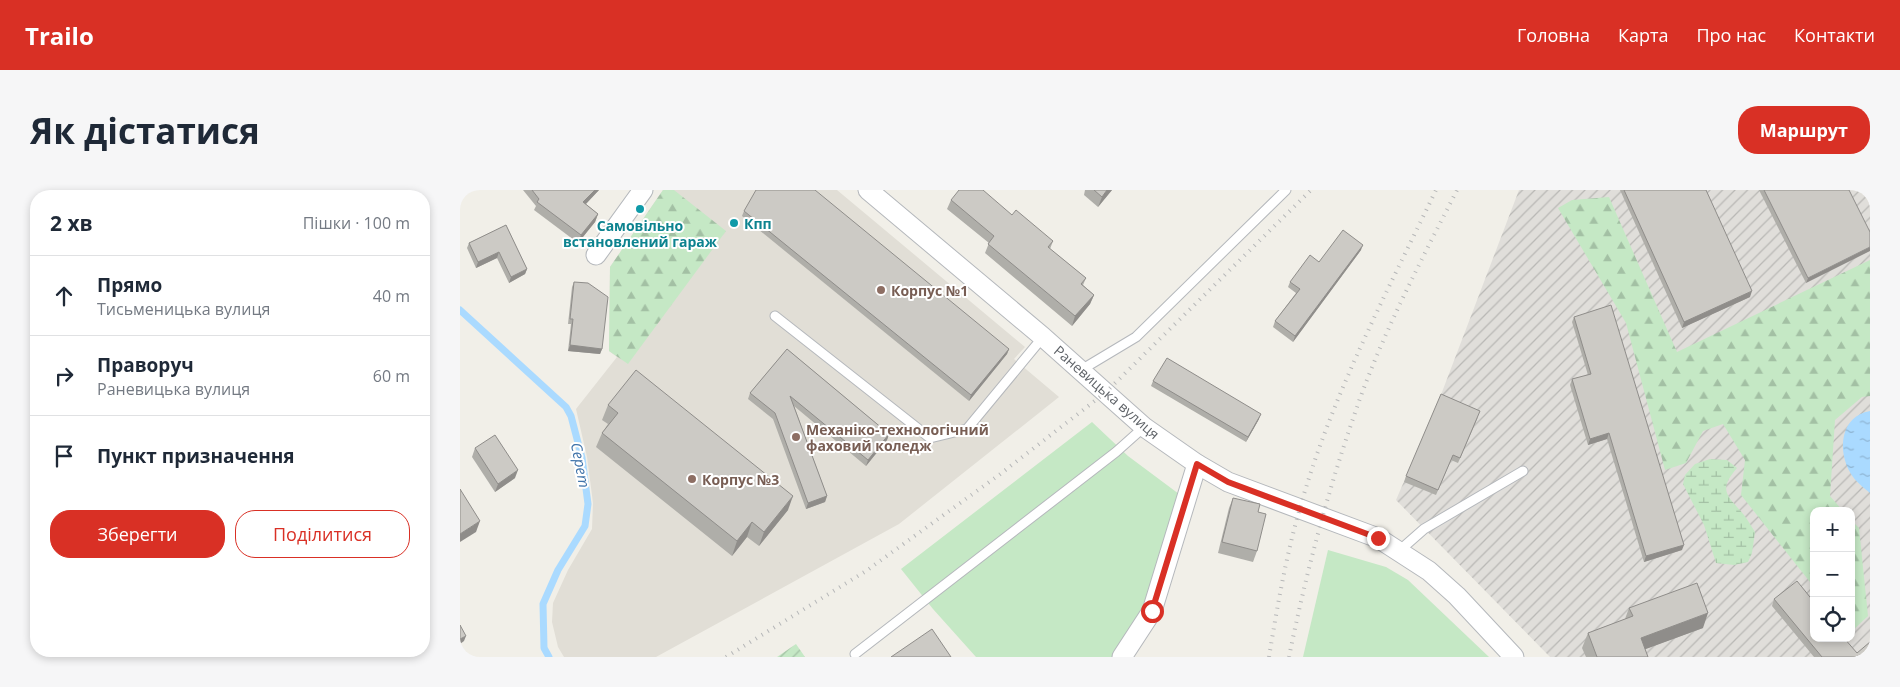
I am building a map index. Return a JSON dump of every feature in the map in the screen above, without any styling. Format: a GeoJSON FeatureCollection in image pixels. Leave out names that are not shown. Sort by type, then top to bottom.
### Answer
{"type":"FeatureCollection","features":[{"type":"Feature","properties":{"kind":"street"},"geometry":{"type":"LineString","coordinates":[[596,255],[643,190]]}},
{"type":"Feature","properties":{"kind":"street","name":"Раневицька вулиця"},"geometry":{"type":"LineString","coordinates":[[868,190],[1043,337],[1144,427],[1197,464],[1228,482],[1378,538],[1400,551],[1419,564],[1457,596],[1514,657]]}},
{"type":"Feature","properties":{"kind":"street"},"geometry":{"type":"LineString","coordinates":[[1122,657],[1152,611],[1197,464]]}},
{"type":"Feature","properties":{"kind":"lane"},"geometry":{"type":"LineString","coordinates":[[1081,370],[1136,337],[1286,190]]}},
{"type":"Feature","properties":{"kind":"lane"},"geometry":{"type":"LineString","coordinates":[[775,316],[930,438],[967,429],[1043,337]]}},
{"type":"Feature","properties":{"kind":"lane"},"geometry":{"type":"LineString","coordinates":[[855,654],[1116,452],[1144,427]]}},
{"type":"Feature","properties":{"kind":"lane"},"geometry":{"type":"LineString","coordinates":[[1400,551],[1424,529],[1523,471]]}},
{"type":"Feature","properties":{"kind":"shaded area","name":"Механіко-технологічний фаховий коледж"},"geometry":{"type":"Polygon","coordinates":[[[663,190],[837,190],[1025,347],[1014,359],[1059,397],[899,524],[656,657],[564,657],[558,647],[552,622],[553,603],[568,570],[592,529],[593,503],[587,457],[576,409],[617,357],[609,351],[610,267],[663,190]]]}},
{"type":"Feature","properties":{"kind":"shaded area"},"geometry":{"type":"Polygon","coordinates":[[[1519,190],[1870,190],[1870,657],[1550,657],[1396,500],[1439,400],[1519,190]]]}},
{"type":"Feature","properties":{"kind":"green space"},"geometry":{"type":"Polygon","coordinates":[[[663,190],[674,190],[726,231],[628,364],[609,351],[610,267],[663,190]]]}},
{"type":"Feature","properties":{"kind":"green space"},"geometry":{"type":"Polygon","coordinates":[[[1609,197],[1677,352],[1870,260],[1870,396],[1862,397],[1835,420],[1830,496],[1840,507],[1810,507],[1810,582],[1741,495],[1745,460],[1723,424],[1703,431],[1686,463],[1665,470],[1626,323],[1558,208],[1572,200],[1609,197]]]}},
{"type":"Feature","properties":{"kind":"green space"},"geometry":{"type":"Polygon","coordinates":[[[1092,422],[1128,456],[1179,494],[1149,606],[1115,657],[976,657],[933,609],[901,569],[1092,422]]]}},
{"type":"Feature","properties":{"kind":"green space"},"geometry":{"type":"Polygon","coordinates":[[[1710,459],[1727,460],[1737,468],[1727,482],[1726,488],[1729,498],[1755,532],[1752,553],[1748,562],[1734,565],[1716,563],[1704,525],[1683,484],[1685,475],[1695,464],[1710,459]]]}},
{"type":"Feature","properties":{"kind":"green space"},"geometry":{"type":"Polygon","coordinates":[[[1855,524],[1859,528],[1868,616],[1855,628],[1855,524]]]}},
{"type":"Feature","properties":{"kind":"green space"},"geometry":{"type":"Polygon","coordinates":[[[1328,550],[1386,567],[1408,580],[1489,657],[1303,657],[1328,550]]]}},
{"type":"Feature","properties":{"kind":"green space"},"geometry":{"type":"Polygon","coordinates":[[[796,644],[805,657],[777,657],[796,644]]]}},
{"type":"Feature","properties":{"kind":"water"},"geometry":{"type":"Polygon","coordinates":[[[1870,411],[1870,493],[1851,474],[1844,455],[1843,445],[1847,427],[1852,420],[1860,414],[1870,411]]]}},
{"type":"Feature","properties":{"kind":"building"},"geometry":{"type":"Polygon","coordinates":[[[532,190],[595,190],[583,202],[598,214],[581,235],[537,202],[539,199],[532,190]]]}},
{"type":"Feature","properties":{"kind":"building","name":"Корпус №1"},"geometry":{"type":"Polygon","coordinates":[[[756,190],[815,190],[1009,349],[971,395],[744,211],[756,190]]]}},
{"type":"Feature","properties":{"kind":"building"},"geometry":{"type":"Polygon","coordinates":[[[959,190],[983,190],[1012,215],[1016,210],[1053,241],[1048,247],[1086,278],[1081,284],[1094,295],[1075,316],[988,244],[994,236],[951,200],[959,190]]]}},
{"type":"Feature","properties":{"kind":"building"},"geometry":{"type":"Polygon","coordinates":[[[1094,190],[1107,190],[1102,197],[1094,190]]]}},
{"type":"Feature","properties":{"kind":"building"},"geometry":{"type":"Polygon","coordinates":[[[1624,190],[1706,190],[1752,291],[1684,322],[1624,190]]]}},
{"type":"Feature","properties":{"kind":"building"},"geometry":{"type":"Polygon","coordinates":[[[1764,190],[1849,190],[1870,232],[1870,247],[1808,278],[1764,190]]]}},
{"type":"Feature","properties":{"kind":"building"},"geometry":{"type":"Polygon","coordinates":[[[506,225],[527,269],[511,277],[499,252],[478,262],[469,243],[506,225]]]}},
{"type":"Feature","properties":{"kind":"building"},"geometry":{"type":"Polygon","coordinates":[[[1343,230],[1363,245],[1295,336],[1275,321],[1300,289],[1290,282],[1310,255],[1319,262],[1343,230]]]}},
{"type":"Feature","properties":{"kind":"building"},"geometry":{"type":"Polygon","coordinates":[[[574,282],[588,283],[608,297],[602,349],[570,345],[573,319],[570,319],[574,282]]]}},
{"type":"Feature","properties":{"kind":"building"},"geometry":{"type":"Polygon","coordinates":[[[1611,305],[1684,545],[1646,556],[1609,433],[1590,439],[1572,379],[1591,374],[1574,317],[1611,305]]]}},
{"type":"Feature","properties":{"kind":"building"},"geometry":{"type":"Polygon","coordinates":[[[787,349],[889,434],[868,460],[790,396],[827,496],[808,503],[775,413],[750,393],[787,349]]]}},
{"type":"Feature","properties":{"kind":"building"},"geometry":{"type":"Polygon","coordinates":[[[1167,358],[1261,414],[1248,437],[1153,381],[1167,358]]]}},
{"type":"Feature","properties":{"kind":"building","name":"Корпус №3"},"geometry":{"type":"Polygon","coordinates":[[[636,370],[793,496],[764,532],[752,522],[737,541],[602,433],[618,413],[608,405],[636,370]]]}},
{"type":"Feature","properties":{"kind":"building"},"geometry":{"type":"Polygon","coordinates":[[[1441,394],[1480,411],[1460,458],[1453,455],[1438,490],[1406,476],[1441,394]]]}},
{"type":"Feature","properties":{"kind":"building"},"geometry":{"type":"Polygon","coordinates":[[[495,435],[518,470],[498,484],[475,448],[495,435]]]}},
{"type":"Feature","properties":{"kind":"building"},"geometry":{"type":"Polygon","coordinates":[[[460,489],[480,521],[460,534],[460,489]]]}},
{"type":"Feature","properties":{"kind":"building"},"geometry":{"type":"Polygon","coordinates":[[[1233,498],[1260,504],[1258,512],[1266,514],[1257,551],[1222,542],[1233,498]]]}},
{"type":"Feature","properties":{"kind":"building"},"geometry":{"type":"Polygon","coordinates":[[[1797,581],[1810,597],[1810,642],[1847,642],[1857,653],[1870,642],[1870,657],[1822,657],[1774,599],[1797,581]]]}},
{"type":"Feature","properties":{"kind":"building"},"geometry":{"type":"Polygon","coordinates":[[[1697,583],[1708,613],[1641,638],[1648,657],[1597,657],[1588,633],[1633,616],[1629,608],[1697,583]]]}},
{"type":"Feature","properties":{"kind":"building"},"geometry":{"type":"Polygon","coordinates":[[[460,625],[466,636],[460,639],[460,625]]]}},
{"type":"Feature","properties":{"kind":"building"},"geometry":{"type":"Polygon","coordinates":[[[932,629],[951,657],[891,657],[932,629]]]}},
{"type":"Feature","properties":{"kind":"waterway","name":"Серет"},"geometry":{"type":"LineString","coordinates":[[460,310],[566,407],[571,416],[582,458],[588,504],[585,526],[558,570],[543,604],[544,648],[549,657]]}},
{"type":"Feature","properties":{"kind":"railway"},"geometry":{"type":"LineString","coordinates":[[726,657],[866,571],[999,475],[1105,393],[1311,190]]}},
{"type":"Feature","properties":{"kind":"railway"},"geometry":{"type":"LineString","coordinates":[[1269,657],[1290,545],[1327,426],[1379,307],[1436,190]]}},
{"type":"Feature","properties":{"kind":"railway"},"geometry":{"type":"LineString","coordinates":[[1289,657],[1321,524],[1340,458],[1362,393],[1395,316],[1457,190]]}},
{"type":"Feature","properties":{"kind":"place","name":"Самовільно встановлений гараж"},"geometry":{"type":"Point","coordinates":[640,209]}},
{"type":"Feature","properties":{"kind":"place","name":"Кпп"},"geometry":{"type":"Point","coordinates":[734,223]}},
{"type":"Feature","properties":{"kind":"place","name":"Корпус №1"},"geometry":{"type":"Point","coordinates":[881,290]}},
{"type":"Feature","properties":{"kind":"place","name":"Механіко-технологічний фаховий коледж"},"geometry":{"type":"Point","coordinates":[796,437]}},
{"type":"Feature","properties":{"kind":"place","name":"Корпус №3"},"geometry":{"type":"Point","coordinates":[692,479]}},
{"type":"Feature","properties":{"kind":"route"},"geometry":{"type":"LineString","coordinates":[[1152,611],[1197,464],[1228,482],[1378,538]]}}]}
